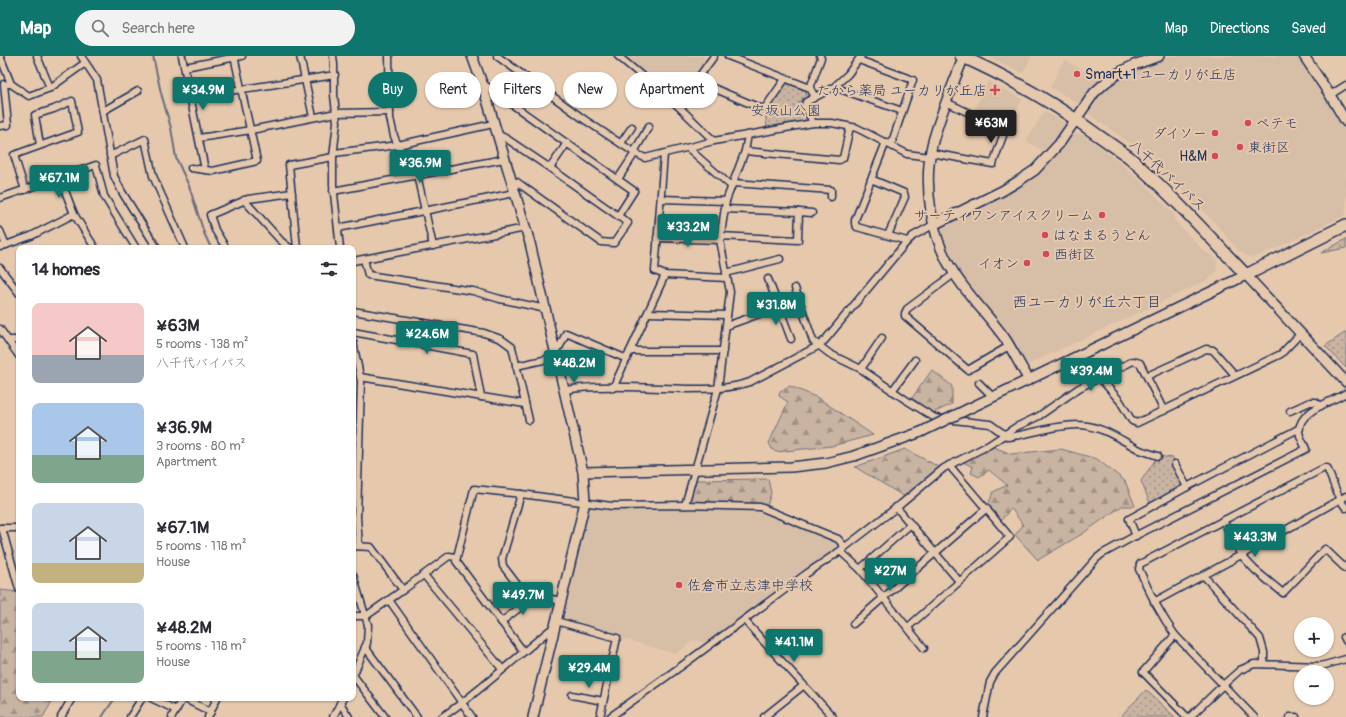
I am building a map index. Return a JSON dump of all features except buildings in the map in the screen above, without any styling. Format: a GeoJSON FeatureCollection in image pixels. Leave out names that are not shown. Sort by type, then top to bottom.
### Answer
{"type":"FeatureCollection","features":[{"type":"Feature","properties":{"kind":"highway","name":"八千代バイパス"},"geometry":{"type":"LineString","coordinates":[[963,56],[1007,78],[1076,118],[1127,156],[1166,191],[1246,275]]}},
{"type":"Feature","properties":{"kind":"highway"},"geometry":{"type":"LineString","coordinates":[[1246,275],[1346,225]]}},
{"type":"Feature","properties":{"kind":"street"},"geometry":{"type":"LineString","coordinates":[[0,56],[11,84],[29,96],[50,88],[85,63]]}},
{"type":"Feature","properties":{"kind":"street"},"geometry":{"type":"LineString","coordinates":[[37,56],[50,88]]}},
{"type":"Feature","properties":{"kind":"street"},"geometry":{"type":"LineString","coordinates":[[81,56],[97,80],[114,176],[122,192],[155,245]]}},
{"type":"Feature","properties":{"kind":"street"},"geometry":{"type":"LineString","coordinates":[[182,56],[205,170]]}},
{"type":"Feature","properties":{"kind":"street"},"geometry":{"type":"LineString","coordinates":[[185,67],[242,56]]}},
{"type":"Feature","properties":{"kind":"street"},"geometry":{"type":"LineString","coordinates":[[300,56],[313,117]]}},
{"type":"Feature","properties":{"kind":"street"},"geometry":{"type":"LineString","coordinates":[[333,56],[335,75],[334,95],[337,122],[333,191],[340,245]]}},
{"type":"Feature","properties":{"kind":"street"},"geometry":{"type":"LineString","coordinates":[[389,56],[390,112],[394,136],[401,152],[417,175],[433,246]]}},
{"type":"Feature","properties":{"kind":"street"},"geometry":{"type":"LineString","coordinates":[[472,56],[482,83],[493,124],[526,228],[583,472],[585,502],[533,717]]}},
{"type":"Feature","properties":{"kind":"street"},"geometry":{"type":"LineString","coordinates":[[497,56],[585,120],[645,158],[714,141],[813,124],[832,123],[863,131],[907,154],[930,155],[993,164],[1005,130],[946,102]]}},
{"type":"Feature","properties":{"kind":"street"},"geometry":{"type":"LineString","coordinates":[[618,56],[637,72]]}},
{"type":"Feature","properties":{"kind":"street"},"geometry":{"type":"LineString","coordinates":[[703,72],[714,56]]}},
{"type":"Feature","properties":{"kind":"street"},"geometry":{"type":"LineString","coordinates":[[728,56],[810,88],[815,97]]}},
{"type":"Feature","properties":{"kind":"street"},"geometry":{"type":"LineString","coordinates":[[810,88],[821,58],[820,56]]}},
{"type":"Feature","properties":{"kind":"street"},"geometry":{"type":"LineString","coordinates":[[963,56],[946,102],[930,155],[929,188],[933,225],[943,254],[954,274],[1009,346],[1029,380]]}},
{"type":"Feature","properties":{"kind":"street"},"geometry":{"type":"LineString","coordinates":[[564,390],[613,388],[718,389],[750,382],[818,346],[825,340],[907,241],[933,225],[1002,191],[1035,170],[1059,144],[1094,93],[1120,72],[1159,56]]}},
{"type":"Feature","properties":{"kind":"street"},"geometry":{"type":"LineString","coordinates":[[1304,56],[1346,122]]}},
{"type":"Feature","properties":{"kind":"street"},"geometry":{"type":"LineString","coordinates":[[191,168],[213,171],[257,161],[234,57]]}},
{"type":"Feature","properties":{"kind":"street"},"geometry":{"type":"LineString","coordinates":[[813,124],[805,105],[806,102],[834,87],[848,74],[860,58],[913,80],[902,111],[855,220],[857,227],[907,241]]}},
{"type":"Feature","properties":{"kind":"street"},"geometry":{"type":"LineString","coordinates":[[191,98],[335,75]]}},
{"type":"Feature","properties":{"kind":"street"},"geometry":{"type":"LineString","coordinates":[[718,90],[760,108],[765,108],[785,79]]}},
{"type":"Feature","properties":{"kind":"street"},"geometry":{"type":"LineString","coordinates":[[482,83],[634,191],[618,216]]}},
{"type":"Feature","properties":{"kind":"street"},"geometry":{"type":"LineString","coordinates":[[0,126],[8,125],[2,85],[11,84]]}},
{"type":"Feature","properties":{"kind":"street"},"geometry":{"type":"LineString","coordinates":[[1330,95],[1346,85]]}},
{"type":"Feature","properties":{"kind":"street"},"geometry":{"type":"LineString","coordinates":[[834,87],[902,111]]}},
{"type":"Feature","properties":{"kind":"street"},"geometry":{"type":"LineString","coordinates":[[103,111],[138,91]]}},
{"type":"Feature","properties":{"kind":"street"},"geometry":{"type":"LineString","coordinates":[[25,190],[14,155],[78,132],[72,101],[54,110],[35,115],[40,145]]}},
{"type":"Feature","properties":{"kind":"street"},"geometry":{"type":"LineString","coordinates":[[680,108],[714,141]]}},
{"type":"Feature","properties":{"kind":"street"},"geometry":{"type":"LineString","coordinates":[[199,138],[251,130],[336,113],[390,112]]}},
{"type":"Feature","properties":{"kind":"street"},"geometry":{"type":"LineString","coordinates":[[297,245],[289,164],[398,145],[493,124]]}},
{"type":"Feature","properties":{"kind":"street"},"geometry":{"type":"LineString","coordinates":[[618,179],[649,126]]}},
{"type":"Feature","properties":{"kind":"street"},"geometry":{"type":"LineString","coordinates":[[621,143],[632,127]]}},
{"type":"Feature","properties":{"kind":"street"},"geometry":{"type":"LineString","coordinates":[[744,151],[839,160],[843,158],[850,127]]}},
{"type":"Feature","properties":{"kind":"street"},"geometry":{"type":"LineString","coordinates":[[497,134],[550,168],[628,224],[614,243],[601,242],[522,185],[517,182],[512,183]]}},
{"type":"Feature","properties":{"kind":"street"},"geometry":{"type":"LineString","coordinates":[[686,505],[718,389],[730,292],[720,238],[726,201],[744,151],[748,135]]}},
{"type":"Feature","properties":{"kind":"street"},"geometry":{"type":"LineString","coordinates":[[110,156],[145,139],[153,176],[184,245]]}},
{"type":"Feature","properties":{"kind":"street"},"geometry":{"type":"LineString","coordinates":[[550,168],[567,143]]}},
{"type":"Feature","properties":{"kind":"street"},"geometry":{"type":"LineString","coordinates":[[688,148],[732,185],[831,190],[831,197]]}},
{"type":"Feature","properties":{"kind":"street"},"geometry":{"type":"LineString","coordinates":[[664,154],[655,271],[665,275],[726,276],[780,259]]}},
{"type":"Feature","properties":{"kind":"street"},"geometry":{"type":"LineString","coordinates":[[333,191],[504,159]]}},
{"type":"Feature","properties":{"kind":"street"},"geometry":{"type":"LineString","coordinates":[[0,198],[96,165],[104,196],[134,245]]}},
{"type":"Feature","properties":{"kind":"street"},"geometry":{"type":"LineString","coordinates":[[60,178],[74,214],[91,245]]}},
{"type":"Feature","properties":{"kind":"street"},"geometry":{"type":"LineString","coordinates":[[871,180],[904,193],[905,197],[888,236]]}},
{"type":"Feature","properties":{"kind":"street"},"geometry":{"type":"LineString","coordinates":[[224,245],[215,230],[210,216],[244,200],[292,193]]}},
{"type":"Feature","properties":{"kind":"street"},"geometry":{"type":"LineString","coordinates":[[338,228],[515,193]]}},
{"type":"Feature","properties":{"kind":"street"},"geometry":{"type":"LineString","coordinates":[[661,199],[726,201]]}},
{"type":"Feature","properties":{"kind":"street"},"geometry":{"type":"LineString","coordinates":[[244,200],[286,245]]}},
{"type":"Feature","properties":{"kind":"street"},"geometry":{"type":"LineString","coordinates":[[725,209],[812,213]]}},
{"type":"Feature","properties":{"kind":"street"},"geometry":{"type":"LineString","coordinates":[[658,238],[798,240],[799,212]]}},
{"type":"Feature","properties":{"kind":"street"},"geometry":{"type":"LineString","coordinates":[[0,231],[3,246],[31,236],[74,214]]}},
{"type":"Feature","properties":{"kind":"street"},"geometry":{"type":"LineString","coordinates":[[356,260],[526,228]]}},
{"type":"Feature","properties":{"kind":"street"},"geometry":{"type":"LineString","coordinates":[[364,259],[368,275],[473,291],[500,299],[546,309]]}},
{"type":"Feature","properties":{"kind":"street"},"geometry":{"type":"LineString","coordinates":[[0,268],[16,289]]}},
{"type":"Feature","properties":{"kind":"street"},"geometry":{"type":"LineString","coordinates":[[954,274],[907,309],[904,313],[905,316],[968,370],[1009,346]]}},
{"type":"Feature","properties":{"kind":"street"},"geometry":{"type":"LineString","coordinates":[[613,388],[665,275]]}},
{"type":"Feature","properties":{"kind":"street"},"geometry":{"type":"LineString","coordinates":[[583,472],[791,467],[826,463],[854,456],[921,432],[1246,275],[1346,382]]}},
{"type":"Feature","properties":{"kind":"street"},"geometry":{"type":"LineString","coordinates":[[768,279],[791,339]]}},
{"type":"Feature","properties":{"kind":"street"},"geometry":{"type":"LineString","coordinates":[[12,284],[16,282]]}},
{"type":"Feature","properties":{"kind":"street"},"geometry":{"type":"LineString","coordinates":[[796,288],[813,341],[818,346],[830,354],[861,369],[892,391],[935,418],[990,424],[1006,437],[1054,427],[1079,425],[1116,435],[1141,450],[1158,456]]}},
{"type":"Feature","properties":{"kind":"street"},"geometry":{"type":"LineString","coordinates":[[726,326],[779,307]]}},
{"type":"Feature","properties":{"kind":"street"},"geometry":{"type":"LineString","coordinates":[[356,312],[484,332],[501,339],[512,347],[529,420]]}},
{"type":"Feature","properties":{"kind":"street"},"geometry":{"type":"LineString","coordinates":[[648,312],[727,314]]}},
{"type":"Feature","properties":{"kind":"street"},"geometry":{"type":"LineString","coordinates":[[420,344],[424,323]]}},
{"type":"Feature","properties":{"kind":"street"},"geometry":{"type":"LineString","coordinates":[[0,329],[10,340],[16,351]]}},
{"type":"Feature","properties":{"kind":"street"},"geometry":{"type":"LineString","coordinates":[[356,333],[473,354],[481,397]]}},
{"type":"Feature","properties":{"kind":"street"},"geometry":{"type":"LineString","coordinates":[[516,366],[556,354],[566,333],[627,358]]}},
{"type":"Feature","properties":{"kind":"street"},"geometry":{"type":"LineString","coordinates":[[1100,378],[1120,401],[1132,421],[1137,424],[1235,375],[1281,354],[1301,333]]}},
{"type":"Feature","properties":{"kind":"street"},"geometry":{"type":"LineString","coordinates":[[861,369],[882,338]]}},
{"type":"Feature","properties":{"kind":"street"},"geometry":{"type":"LineString","coordinates":[[10,340],[16,340]]}},
{"type":"Feature","properties":{"kind":"street"},"geometry":{"type":"LineString","coordinates":[[1147,376],[1206,349],[1213,350],[1235,375]]}},
{"type":"Feature","properties":{"kind":"street"},"geometry":{"type":"LineString","coordinates":[[630,351],[723,351]]}},
{"type":"Feature","properties":{"kind":"street"},"geometry":{"type":"LineString","coordinates":[[356,357],[361,388],[356,496]]}},
{"type":"Feature","properties":{"kind":"street"},"geometry":{"type":"LineString","coordinates":[[892,391],[915,360]]}},
{"type":"Feature","properties":{"kind":"street"},"geometry":{"type":"LineString","coordinates":[[613,716],[806,574],[840,551],[944,468],[1039,416],[1079,388],[1133,361],[1140,363],[1164,411]]}},
{"type":"Feature","properties":{"kind":"street"},"geometry":{"type":"LineString","coordinates":[[360,377],[526,404]]}},
{"type":"Feature","properties":{"kind":"street"},"geometry":{"type":"LineString","coordinates":[[980,383],[993,397]]}},
{"type":"Feature","properties":{"kind":"street"},"geometry":{"type":"LineString","coordinates":[[356,389],[361,388]]}},
{"type":"Feature","properties":{"kind":"street"},"geometry":{"type":"LineString","coordinates":[[983,717],[990,682],[995,673],[1096,559],[1102,554],[1136,536],[1306,449],[1299,432],[1301,422],[1314,409],[1346,393]]}},
{"type":"Feature","properties":{"kind":"street"},"geometry":{"type":"LineString","coordinates":[[1290,411],[1310,402],[1316,402],[1320,406]]}},
{"type":"Feature","properties":{"kind":"street"},"geometry":{"type":"LineString","coordinates":[[1136,536],[1129,519],[1300,428]]}},
{"type":"Feature","properties":{"kind":"street"},"geometry":{"type":"LineString","coordinates":[[1175,464],[1187,487]]}},
{"type":"Feature","properties":{"kind":"street"},"geometry":{"type":"LineString","coordinates":[[908,626],[1010,537],[949,465]]}},
{"type":"Feature","properties":{"kind":"street"},"geometry":{"type":"LineString","coordinates":[[1254,717],[1175,635],[1164,621],[1139,569],[1140,564],[1324,468],[1327,468],[1340,500],[1346,508]]}},
{"type":"Feature","properties":{"kind":"street"},"geometry":{"type":"LineString","coordinates":[[523,651],[456,561],[474,489],[612,506],[686,505],[760,507],[838,539],[845,547]]}},
{"type":"Feature","properties":{"kind":"street"},"geometry":{"type":"LineString","coordinates":[[521,494],[502,559],[503,566],[523,592],[561,601]]}},
{"type":"Feature","properties":{"kind":"street"},"geometry":{"type":"LineString","coordinates":[[1154,602],[1204,576],[1346,496]]}},
{"type":"Feature","properties":{"kind":"street"},"geometry":{"type":"LineString","coordinates":[[896,507],[959,581]]}},
{"type":"Feature","properties":{"kind":"street"},"geometry":{"type":"LineString","coordinates":[[853,624],[987,508]]}},
{"type":"Feature","properties":{"kind":"street"},"geometry":{"type":"LineString","coordinates":[[1223,520],[1241,555],[1255,570],[1283,593],[1325,549],[1346,569]]}},
{"type":"Feature","properties":{"kind":"street"},"geometry":{"type":"LineString","coordinates":[[860,569],[911,524]]}},
{"type":"Feature","properties":{"kind":"street"},"geometry":{"type":"LineString","coordinates":[[16,528],[1,528],[16,579]]}},
{"type":"Feature","properties":{"kind":"street"},"geometry":{"type":"LineString","coordinates":[[356,546],[371,547],[403,590]]}},
{"type":"Feature","properties":{"kind":"street"},"geometry":{"type":"LineString","coordinates":[[840,551],[860,569],[908,626],[924,648]]}},
{"type":"Feature","properties":{"kind":"street"},"geometry":{"type":"LineString","coordinates":[[356,616],[366,616],[449,556],[456,557]]}},
{"type":"Feature","properties":{"kind":"street"},"geometry":{"type":"LineString","coordinates":[[11,562],[16,562]]}},
{"type":"Feature","properties":{"kind":"street"},"geometry":{"type":"LineString","coordinates":[[424,575],[502,669]]}},
{"type":"Feature","properties":{"kind":"street"},"geometry":{"type":"LineString","coordinates":[[1204,576],[1260,638],[1264,652],[1264,664]]}},
{"type":"Feature","properties":{"kind":"street"},"geometry":{"type":"LineString","coordinates":[[356,584],[368,625],[367,643],[356,668]]}},
{"type":"Feature","properties":{"kind":"street"},"geometry":{"type":"LineString","coordinates":[[501,622],[535,596]]}},
{"type":"Feature","properties":{"kind":"street"},"geometry":{"type":"LineString","coordinates":[[389,600],[472,717]]}},
{"type":"Feature","properties":{"kind":"street"},"geometry":{"type":"LineString","coordinates":[[744,620],[833,717]]}},
{"type":"Feature","properties":{"kind":"street"},"geometry":{"type":"LineString","coordinates":[[442,717],[462,703],[556,623]]}},
{"type":"Feature","properties":{"kind":"street"},"geometry":{"type":"LineString","coordinates":[[556,623],[617,638],[600,717]]}},
{"type":"Feature","properties":{"kind":"street"},"geometry":{"type":"LineString","coordinates":[[1175,635],[1142,672],[1187,717]]}},
{"type":"Feature","properties":{"kind":"street"},"geometry":{"type":"LineString","coordinates":[[365,647],[417,717]]}},
{"type":"Feature","properties":{"kind":"street"},"geometry":{"type":"LineString","coordinates":[[1190,717],[1240,670],[1254,664],[1321,666],[1346,659]]}},
{"type":"Feature","properties":{"kind":"street"},"geometry":{"type":"LineString","coordinates":[[356,676],[385,717]]}},
{"type":"Feature","properties":{"kind":"street"},"geometry":{"type":"LineString","coordinates":[[764,717],[804,686]]}},
{"type":"Feature","properties":{"kind":"street"},"geometry":{"type":"LineString","coordinates":[[572,694],[603,701]]}},
{"type":"Feature","properties":{"kind":"street"},"geometry":{"type":"LineString","coordinates":[[61,717],[70,701]]}},
{"type":"Feature","properties":{"kind":"street"},"geometry":{"type":"LineString","coordinates":[[130,717],[140,701]]}},
{"type":"Feature","properties":{"kind":"street"},"geometry":{"type":"LineString","coordinates":[[157,701],[176,710]]}},
{"type":"Feature","properties":{"kind":"street"},"geometry":{"type":"LineString","coordinates":[[172,717],[181,701]]}},
{"type":"Feature","properties":{"kind":"street"},"geometry":{"type":"LineString","coordinates":[[188,701],[210,714],[216,701]]}},
{"type":"Feature","properties":{"kind":"street"},"geometry":{"type":"LineString","coordinates":[[334,717],[341,701]]}},
{"type":"Feature","properties":{"kind":"street"},"geometry":{"type":"LineString","coordinates":[[341,701],[349,717]]}},
{"type":"Feature","properties":{"kind":"street"},"geometry":{"type":"LineString","coordinates":[[1290,717],[1296,717]]}},
{"type":"Feature","properties":{"kind":"shaded area"},"geometry":{"type":"Polygon","coordinates":[[[624,56],[704,56],[707,59],[698,72],[644,72],[624,56]]]}},
{"type":"Feature","properties":{"kind":"shaded area"},"geometry":{"type":"Polygon","coordinates":[[[987,56],[1032,56],[1023,73],[987,56]]]}},
{"type":"Feature","properties":{"kind":"shaded area"},"geometry":{"type":"Polygon","coordinates":[[[1171,56],[1298,56],[1346,130],[1346,215],[1259,256],[1247,256],[1239,251],[1216,224],[1175,183],[1135,147],[1089,114],[1088,109],[1097,96],[1122,76],[1171,56]]]}},
{"type":"Feature","properties":{"kind":"shaded area"},"geometry":{"type":"Polygon","coordinates":[[[1064,60],[1100,79],[1081,102],[1078,103],[1050,87],[1064,60]]]}},
{"type":"Feature","properties":{"kind":"shaded area"},"geometry":{"type":"Polygon","coordinates":[[[988,81],[1022,99],[1008,127],[974,111],[988,81]]]}},
{"type":"Feature","properties":{"kind":"shaded area"},"geometry":{"type":"Polygon","coordinates":[[[1044,111],[1066,123],[1046,152],[1026,141],[1044,111]]]}},
{"type":"Feature","properties":{"kind":"shaded area","name":"西街区"},"geometry":{"type":"Polygon","coordinates":[[[1071,134],[1083,134],[1121,163],[1145,185],[1174,214],[1174,220],[1205,252],[1213,256],[1217,261],[1216,273],[1206,281],[1027,365],[1010,340],[958,273],[947,253],[938,228],[1003,195],[1039,172],[1071,134]]]}},
{"type":"Feature","properties":{"kind":"shaded area","name":"佐倉市立志津中学校"},"geometry":{"type":"Polygon","coordinates":[[[589,507],[607,510],[746,510],[768,515],[835,541],[837,549],[708,643],[693,640],[676,654],[563,621],[589,507]]]}},
{"type":"Feature","properties":{"kind":"green space","name":"安坂山公園"},"geometry":{"type":"Polygon","coordinates":[[[786,83],[806,90],[807,98],[799,102],[808,119],[808,122],[767,129],[765,111],[786,83]]]}},
{"type":"Feature","properties":{"kind":"green space"},"geometry":{"type":"Polygon","coordinates":[[[1346,239],[1346,248],[1321,253],[1346,239]]]}},
{"type":"Feature","properties":{"kind":"green space"},"geometry":{"type":"Polygon","coordinates":[[[1346,332],[1346,368],[1325,346],[1346,332]]]}},
{"type":"Feature","properties":{"kind":"green space"},"geometry":{"type":"Polygon","coordinates":[[[932,370],[952,386],[952,404],[933,413],[912,398],[932,370]]]}},
{"type":"Feature","properties":{"kind":"green space"},"geometry":{"type":"Polygon","coordinates":[[[790,386],[818,398],[873,435],[832,446],[776,452],[772,449],[769,443],[788,402],[779,396],[780,391],[790,386]]]}},
{"type":"Feature","properties":{"kind":"green space"},"geometry":{"type":"Polygon","coordinates":[[[989,445],[1011,454],[1061,449],[1097,459],[1125,481],[1135,506],[1122,506],[1082,534],[1038,560],[1015,535],[1023,525],[1011,508],[999,523],[987,508],[993,492],[1007,485],[989,470],[979,477],[971,473],[973,467],[963,462],[989,445]]]}},
{"type":"Feature","properties":{"kind":"green space"},"geometry":{"type":"Polygon","coordinates":[[[905,449],[939,467],[938,470],[905,497],[855,467],[905,449]]]}},
{"type":"Feature","properties":{"kind":"green space"},"geometry":{"type":"Polygon","coordinates":[[[1158,456],[1173,458],[1187,487],[1151,506],[1141,481],[1158,456]]]}},
{"type":"Feature","properties":{"kind":"green space"},"geometry":{"type":"Polygon","coordinates":[[[768,479],[771,493],[767,506],[690,502],[694,482],[697,480],[768,479]]]}},
{"type":"Feature","properties":{"kind":"green space"},"geometry":{"type":"Polygon","coordinates":[[[0,590],[16,592],[16,701],[52,701],[43,717],[0,717],[0,590]]]}},
{"type":"Feature","properties":{"kind":"green space"},"geometry":{"type":"Polygon","coordinates":[[[1146,690],[1175,717],[1120,717],[1146,690]]]}},
{"type":"Feature","properties":{"kind":"waterway"},"geometry":{"type":"LineString","coordinates":[[153,56],[161,93],[171,128],[176,158],[189,186],[204,233],[210,245]]}},
{"type":"Feature","properties":{"kind":"waterway"},"geometry":{"type":"LineString","coordinates":[[102,717],[113,701]]}},
{"type":"Feature","properties":{"kind":"place","name":"Smart+1 ユーカリが丘店"},"geometry":{"type":"Point","coordinates":[1077,74]}},
{"type":"Feature","properties":{"kind":"place","name":"たから薬局 ユーカリが丘店"},"geometry":{"type":"Point","coordinates":[995,90]}},
{"type":"Feature","properties":{"kind":"place","name":"ペテモ"},"geometry":{"type":"Point","coordinates":[1248,123]}},
{"type":"Feature","properties":{"kind":"place","name":"ダイソー"},"geometry":{"type":"Point","coordinates":[1215,133]}},
{"type":"Feature","properties":{"kind":"place","name":"東街区"},"geometry":{"type":"Point","coordinates":[1240,147]}},
{"type":"Feature","properties":{"kind":"place","name":"H&M"},"geometry":{"type":"Point","coordinates":[1215,156]}},
{"type":"Feature","properties":{"kind":"place","name":"サーティワンアイスクリーム"},"geometry":{"type":"Point","coordinates":[1102,215]}},
{"type":"Feature","properties":{"kind":"place","name":"はなまるうどん"},"geometry":{"type":"Point","coordinates":[1045,235]}},
{"type":"Feature","properties":{"kind":"place","name":"西街区"},"geometry":{"type":"Point","coordinates":[1046,254]}},
{"type":"Feature","properties":{"kind":"place","name":"イオン"},"geometry":{"type":"Point","coordinates":[1027,263]}},
{"type":"Feature","properties":{"kind":"place","name":"佐倉市立志津中学校"},"geometry":{"type":"Point","coordinates":[679,585]}},
{"type":"Feature","properties":{"kind":"district","name":"西ユーカリが丘六丁目"},"geometry":{"type":"Point","coordinates":[1087,302]}}]}
